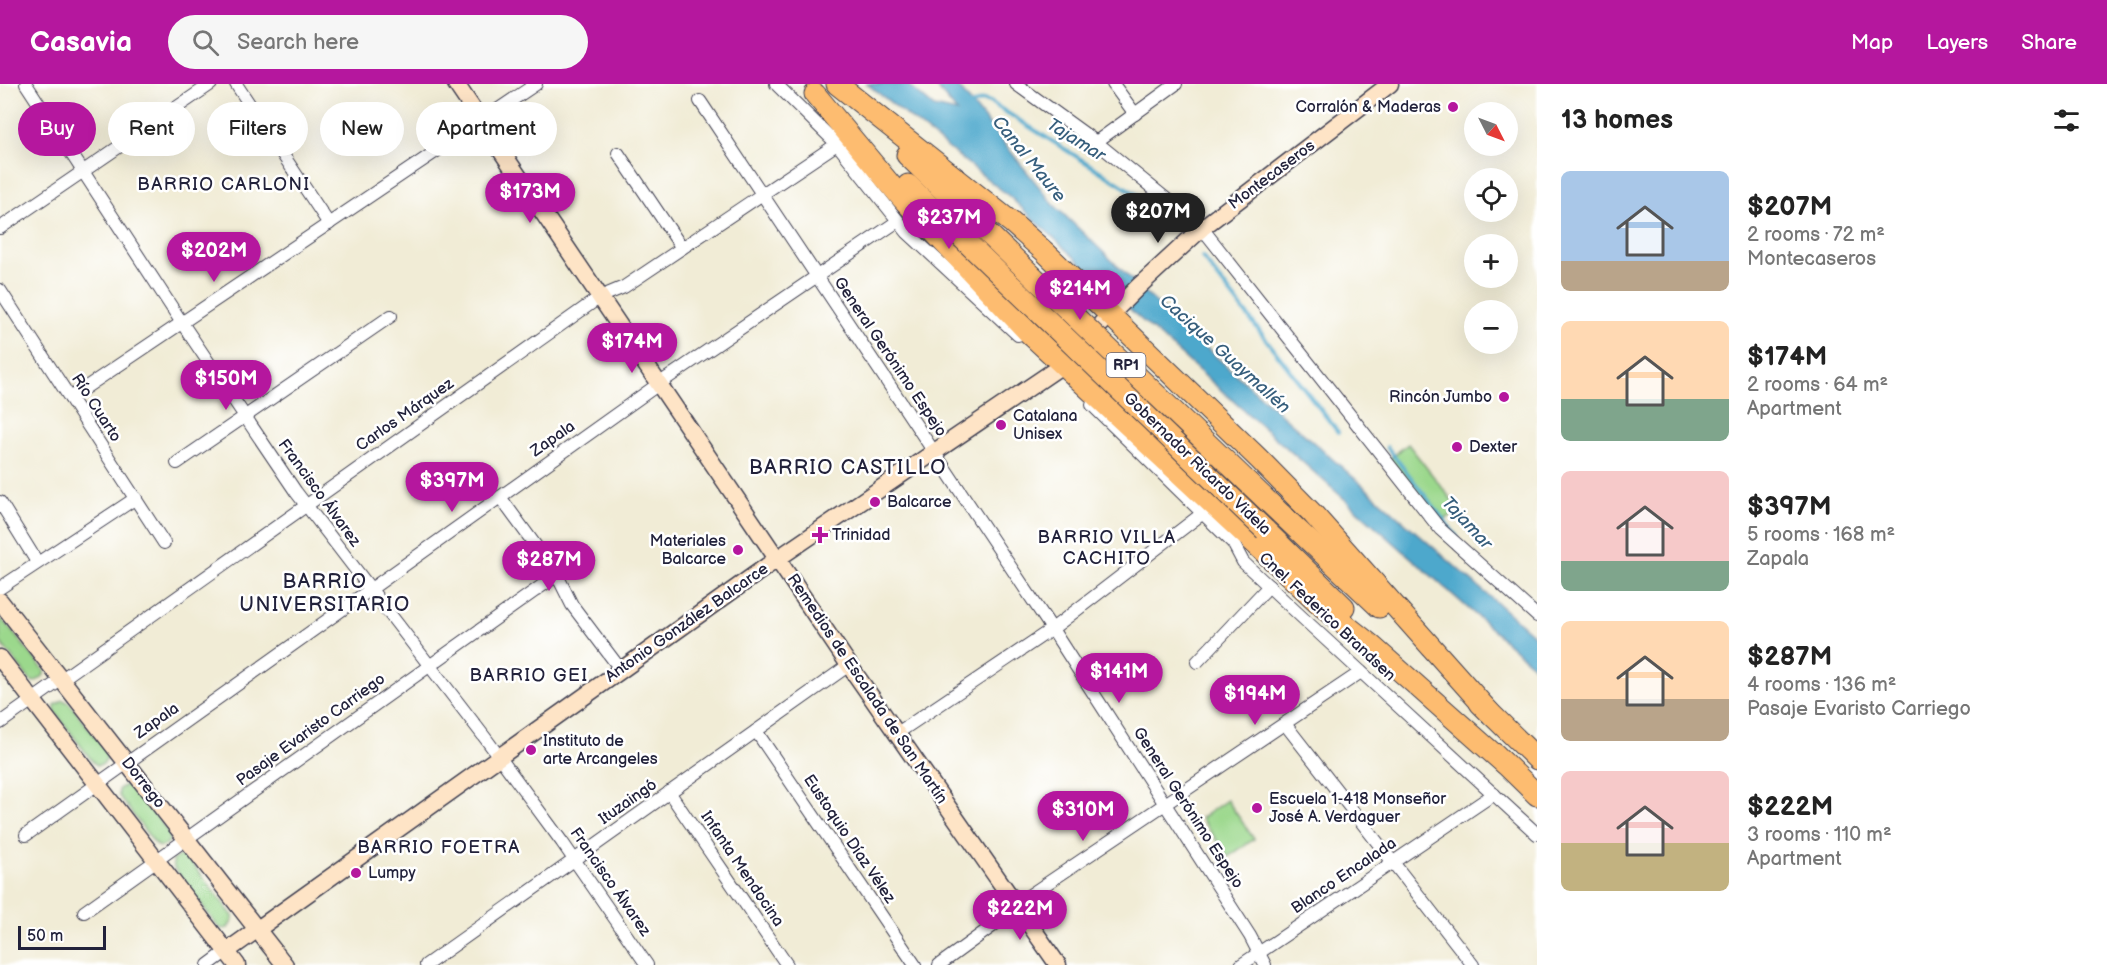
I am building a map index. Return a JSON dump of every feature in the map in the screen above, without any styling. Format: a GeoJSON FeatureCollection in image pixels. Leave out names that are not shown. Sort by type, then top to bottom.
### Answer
{"type":"FeatureCollection","features":[{"type":"Feature","properties":{"kind":"highway","name":"Gobernador Ricardo Videla"},"geometry":{"type":"LineString","coordinates":[[836,84],[971,217],[1537,759]]}},
{"type":"Feature","properties":{"kind":"highway"},"geometry":{"type":"LineString","coordinates":[[836,84],[1011,222],[1045,252],[1125,299],[1259,459],[1312,514],[1490,713]]}},
{"type":"Feature","properties":{"kind":"highway","name":"Gobernador Ricardo Videla"},"geometry":{"type":"LineString","coordinates":[[809,89],[1537,795]]}},
{"type":"Feature","properties":{"kind":"highway"},"geometry":{"type":"LineString","coordinates":[[809,89],[919,217],[1029,333],[1058,367],[1323,607],[1371,645],[1505,764]]}},
{"type":"Feature","properties":{"kind":"street","name":"Francisco Álvarez"},"geometry":{"type":"LineString","coordinates":[[26,84],[182,324],[296,492],[562,842],[647,965]]}},
{"type":"Feature","properties":{"kind":"street"},"geometry":{"type":"LineString","coordinates":[[0,228],[211,84]]}},
{"type":"Feature","properties":{"kind":"street"},"geometry":{"type":"LineString","coordinates":[[236,84],[328,224]]}},
{"type":"Feature","properties":{"kind":"street","name":"Remedios de Escalada de San Martín"},"geometry":{"type":"LineString","coordinates":[[456,84],[468,102]]}},
{"type":"Feature","properties":{"kind":"street"},"geometry":{"type":"LineString","coordinates":[[509,102],[536,84]]}},
{"type":"Feature","properties":{"kind":"street","name":"Cnel. Federico Brandsen"},"geometry":{"type":"LineString","coordinates":[[776,84],[837,144],[898,221],[1058,367],[1233,543],[1244,562],[1537,834]]}},
{"type":"Feature","properties":{"kind":"street"},"geometry":{"type":"LineString","coordinates":[[1016,84],[1096,142],[1202,228],[1440,529],[1537,616]]}},
{"type":"Feature","properties":{"kind":"street"},"geometry":{"type":"LineString","coordinates":[[1113,84],[1135,114]]}},
{"type":"Feature","properties":{"kind":"street"},"geometry":{"type":"LineString","coordinates":[[1096,142],[1176,84]]}},
{"type":"Feature","properties":{"kind":"street","name":"Montecaseros"},"geometry":{"type":"LineString","coordinates":[[1125,299],[1202,228],[1390,84]]}},
{"type":"Feature","properties":{"kind":"street","name":"General Gerónimo Espejo"},"geometry":{"type":"LineString","coordinates":[[700,101],[1052,629],[1250,936],[1265,965]]}},
{"type":"Feature","properties":{"kind":"street","name":"Carlos Márquez"},"geometry":{"type":"LineString","coordinates":[[0,723],[600,297],[624,287],[837,144]]}},
{"type":"Feature","properties":{"kind":"street"},"geometry":{"type":"LineString","coordinates":[[618,153],[682,248]]}},
{"type":"Feature","properties":{"kind":"street"},"geometry":{"type":"LineString","coordinates":[[70,398],[429,156]]}},
{"type":"Feature","properties":{"kind":"street","name":"Remedios de Escalada de San Martín"},"geometry":{"type":"LineString","coordinates":[[505,156],[896,734],[1058,965]]}},
{"type":"Feature","properties":{"kind":"street","name":"Zapala"},"geometry":{"type":"LineString","coordinates":[[26,835],[660,383],[898,221]]}},
{"type":"Feature","properties":{"kind":"street","name":"Río Cuarto"},"geometry":{"type":"LineString","coordinates":[[0,290],[164,543]]}},
{"type":"Feature","properties":{"kind":"street","name":"Antonio González Balcarce"},"geometry":{"type":"LineString","coordinates":[[208,965],[777,559],[1058,367],[1125,299]]}},
{"type":"Feature","properties":{"kind":"street"},"geometry":{"type":"LineString","coordinates":[[177,463],[391,316]]}},
{"type":"Feature","properties":{"kind":"street"},"geometry":{"type":"LineString","coordinates":[[500,497],[557,575],[572,605],[621,670]]}},
{"type":"Feature","properties":{"kind":"street"},"geometry":{"type":"LineString","coordinates":[[0,588],[136,498]]}},
{"type":"Feature","properties":{"kind":"street"},"geometry":{"type":"LineString","coordinates":[[0,502],[37,562]]}},
{"type":"Feature","properties":{"kind":"street"},"geometry":{"type":"LineString","coordinates":[[896,734],[1052,629],[1203,513]]}},
{"type":"Feature","properties":{"kind":"street","name":"Pasaje Evaristo Carriego"},"geometry":{"type":"LineString","coordinates":[[84,912],[557,575]]}},
{"type":"Feature","properties":{"kind":"street"},"geometry":{"type":"LineString","coordinates":[[1197,662],[1269,586]]}},
{"type":"Feature","properties":{"kind":"street","name":"Dorrego"},"geometry":{"type":"LineString","coordinates":[[0,601],[285,965]]}},
{"type":"Feature","properties":{"kind":"street"},"geometry":{"type":"LineString","coordinates":[[0,658],[237,965]]}},
{"type":"Feature","properties":{"kind":"street","name":"Ituzaingó"},"geometry":{"type":"LineString","coordinates":[[426,965],[442,960],[573,860],[849,665]]}},
{"type":"Feature","properties":{"kind":"street"},"geometry":{"type":"LineString","coordinates":[[939,965],[994,925],[1015,905],[1360,672]]}},
{"type":"Feature","properties":{"kind":"street"},"geometry":{"type":"LineString","coordinates":[[1285,724],[1473,965]]}},
{"type":"Feature","properties":{"kind":"street","name":"Eustoquio Díaz Vélez"},"geometry":{"type":"LineString","coordinates":[[756,731],[915,965]]}},
{"type":"Feature","properties":{"kind":"street","name":"Infanta Mendocina"},"geometry":{"type":"LineString","coordinates":[[669,792],[787,965]]}},
{"type":"Feature","properties":{"kind":"street","name":"Blanco Encalada"},"geometry":{"type":"LineString","coordinates":[[1241,965],[1494,794]]}},
{"type":"Feature","properties":{"kind":"green space"},"geometry":{"type":"Polygon","coordinates":[[[1408,444],[1459,509],[1440,524],[1389,459],[1408,444]]]}},
{"type":"Feature","properties":{"kind":"green space"},"geometry":{"type":"Polygon","coordinates":[[[0,617],[44,670],[44,675],[40,679],[34,682],[30,680],[0,642],[0,617]]]}},
{"type":"Feature","properties":{"kind":"green space"},"geometry":{"type":"Polygon","coordinates":[[[63,700],[69,703],[107,751],[108,756],[103,764],[97,765],[93,762],[55,712],[55,705],[63,700]]]}},
{"type":"Feature","properties":{"kind":"green space"},"geometry":{"type":"Polygon","coordinates":[[[127,784],[137,791],[169,833],[169,841],[165,845],[161,847],[155,844],[119,796],[119,789],[127,784]]]}},
{"type":"Feature","properties":{"kind":"green space"},"geometry":{"type":"Polygon","coordinates":[[[1227,800],[1254,839],[1228,857],[1201,818],[1227,800]]]}},
{"type":"Feature","properties":{"kind":"green space"},"geometry":{"type":"Polygon","coordinates":[[[179,856],[185,856],[191,862],[233,916],[228,928],[218,927],[174,868],[173,860],[179,856]]]}},
{"type":"Feature","properties":{"kind":"water"},"geometry":{"type":"Polygon","coordinates":[[[867,84],[907,84],[934,107],[957,112],[934,84],[956,84],[1054,205],[1150,297],[1537,638],[1537,669],[1137,316],[1010,197],[867,84]]]}},
{"type":"Feature","properties":{"kind":"waterway","name":"Tajamar"},"geometry":{"type":"LineString","coordinates":[[969,106],[983,100],[990,102],[1147,201],[1175,224]]}},
{"type":"Feature","properties":{"kind":"waterway","name":"Tajamar"},"geometry":{"type":"LineString","coordinates":[[1202,257],[1338,432]]}},
{"type":"Feature","properties":{"kind":"waterway","name":"Tajamar"},"geometry":{"type":"LineString","coordinates":[[1387,447],[1457,537]]}},
{"type":"Feature","properties":{"kind":"waterway","name":"Tajamar"},"geometry":{"type":"LineString","coordinates":[[1521,593],[1537,608]]}},
{"type":"Feature","properties":{"kind":"place","name":"Corralón & Maderas"},"geometry":{"type":"Point","coordinates":[1453,107]}},
{"type":"Feature","properties":{"kind":"place","name":"Rincón Jumbo"},"geometry":{"type":"Point","coordinates":[1504,397]}},
{"type":"Feature","properties":{"kind":"place","name":"Catalana Unisex"},"geometry":{"type":"Point","coordinates":[1001,425]}},
{"type":"Feature","properties":{"kind":"place","name":"Dexter"},"geometry":{"type":"Point","coordinates":[1457,447]}},
{"type":"Feature","properties":{"kind":"place","name":"Balcarce"},"geometry":{"type":"Point","coordinates":[875,502]}},
{"type":"Feature","properties":{"kind":"place","name":"Trinidad"},"geometry":{"type":"Point","coordinates":[820,535]}},
{"type":"Feature","properties":{"kind":"place","name":"Materiales Balcarce"},"geometry":{"type":"Point","coordinates":[738,550]}},
{"type":"Feature","properties":{"kind":"place","name":"Instituto de arte Arcangeles"},"geometry":{"type":"Point","coordinates":[531,750]}},
{"type":"Feature","properties":{"kind":"place","name":"Escuela 1-418 Monseñor José A. Verdaguer"},"geometry":{"type":"Point","coordinates":[1257,808]}},
{"type":"Feature","properties":{"kind":"place","name":"Lumpy"},"geometry":{"type":"Point","coordinates":[356,873]}},
{"type":"Feature","properties":{"kind":"district","name":"BARRIO CARLONI"},"geometry":{"type":"Point","coordinates":[224,184]}},
{"type":"Feature","properties":{"kind":"district","name":"BARRIO CASTILLO"},"geometry":{"type":"Point","coordinates":[848,468]}},
{"type":"Feature","properties":{"kind":"district","name":"BARRIO VILLA CACHITO"},"geometry":{"type":"Point","coordinates":[1107,547]}},
{"type":"Feature","properties":{"kind":"district","name":"BARRIO UNIVERSITARIO"},"geometry":{"type":"Point","coordinates":[325,594]}},
{"type":"Feature","properties":{"kind":"district","name":"BARRIO GEI"},"geometry":{"type":"Point","coordinates":[529,675]}},
{"type":"Feature","properties":{"kind":"district","name":"BARRIO FOETRA"},"geometry":{"type":"Point","coordinates":[439,847]}},
{"type":"Feature","properties":{"kind":"water label","name":"Canal Maure"},"geometry":{"type":"Point","coordinates":[1029,159]}},
{"type":"Feature","properties":{"kind":"water label","name":"Cacique Guaymallén"},"geometry":{"type":"Point","coordinates":[1225,354]}}]}
